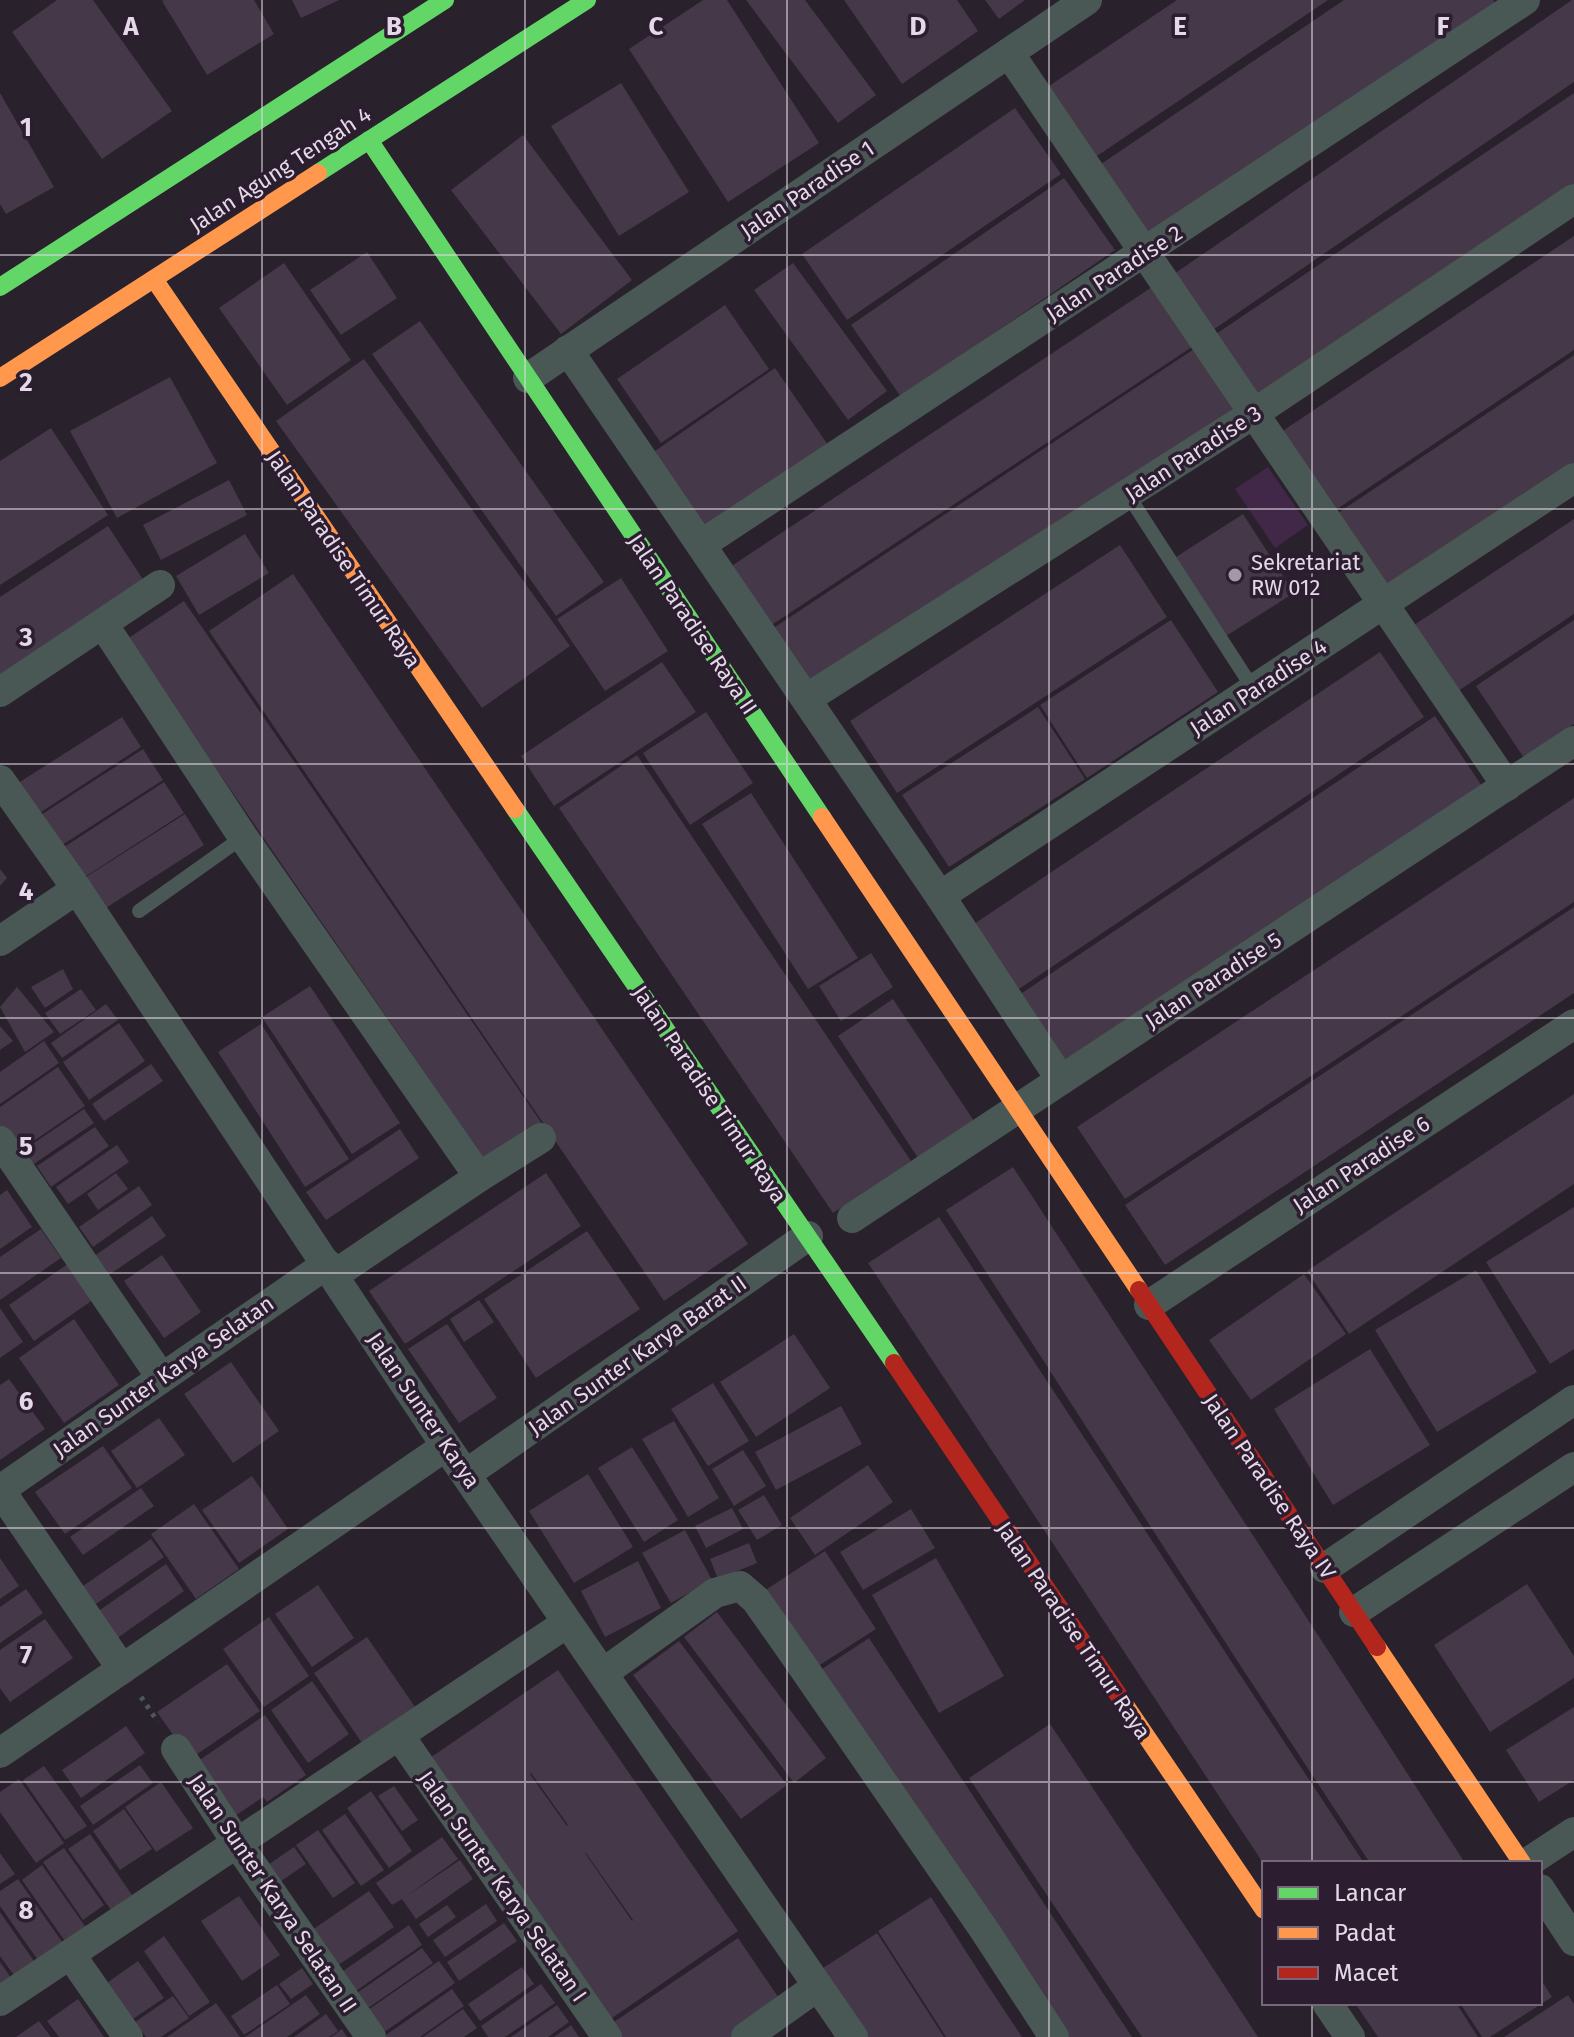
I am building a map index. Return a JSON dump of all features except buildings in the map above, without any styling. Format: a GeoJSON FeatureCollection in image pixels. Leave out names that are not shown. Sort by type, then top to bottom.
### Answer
{"type":"FeatureCollection","features":[{"type":"Feature","properties":{"kind":"street"},"geometry":{"type":"LineString","coordinates":[[0,287],[445,0]]}},
{"type":"Feature","properties":{"kind":"street","name":"Jalan Agung Tengah 4"},"geometry":{"type":"LineString","coordinates":[[0,378],[587,0]]}},
{"type":"Feature","properties":{"kind":"street","name":"Jalan Paradise 1"},"geometry":{"type":"LineString","coordinates":[[528,378],[1087,0]]}},
{"type":"Feature","properties":{"kind":"street","name":"Jalan Paradise 2"},"geometry":{"type":"LineString","coordinates":[[702,544],[1525,0]]}},
{"type":"Feature","properties":{"kind":"street"},"geometry":{"type":"LineString","coordinates":[[1009,53],[1507,786]]}},
{"type":"Feature","properties":{"kind":"street","name":"Jalan Paradise Raya II"},"geometry":{"type":"LineString","coordinates":[[369,140],[1017,1108]]}},
{"type":"Feature","properties":{"kind":"street","name":"Jalan Paradise 3"},"geometry":{"type":"LineString","coordinates":[[806,699],[1253,414],[1574,199]]}},
{"type":"Feature","properties":{"kind":"street","name":"Jalan Paradise Timur Raya"},"geometry":{"type":"LineString","coordinates":[[154,279],[1262,1907]]}},
{"type":"Feature","properties":{"kind":"street"},"geometry":{"type":"LineString","coordinates":[[568,350],[940,896],[1061,1080]]}},
{"type":"Feature","properties":{"kind":"street","name":"Jalan Paradise 4"},"geometry":{"type":"LineString","coordinates":[[940,896],[1574,478]]}},
{"type":"Feature","properties":{"kind":"street"},"geometry":{"type":"LineString","coordinates":[[0,692],[160,585]]}},
{"type":"Feature","properties":{"kind":"street"},"geometry":{"type":"LineString","coordinates":[[103,624],[243,837],[479,1177]]}},
{"type":"Feature","properties":{"kind":"street","name":"Jalan Paradise 5"},"geometry":{"type":"LineString","coordinates":[[852,1218],[1574,741]]}},
{"type":"Feature","properties":{"kind":"street","name":"Jalan Sunter Karya"},"geometry":{"type":"LineString","coordinates":[[0,780],[77,889],[446,1446],[853,2037]]}},
{"type":"Feature","properties":{"kind":"street"},"geometry":{"type":"LineString","coordinates":[[0,941],[77,889]]}},
{"type":"Feature","properties":{"kind":"street","name":"Jalan Paradise 6"},"geometry":{"type":"LineString","coordinates":[[1149,1305],[1574,1024]]}},
{"type":"Feature","properties":{"kind":"street","name":"Jalan Paradise Raya IV"},"geometry":{"type":"LineString","coordinates":[[1017,1108],[1524,1861]]}},
{"type":"Feature","properties":{"kind":"street","name":"Jalan Sunter Karya Selatan"},"geometry":{"type":"LineString","coordinates":[[0,1490],[161,1377],[541,1138]]}},
{"type":"Feature","properties":{"kind":"street"},"geometry":{"type":"LineString","coordinates":[[0,1141],[161,1377]]}},
{"type":"Feature","properties":{"kind":"street","name":"Jalan Sunter Karya Barat II"},"geometry":{"type":"LineString","coordinates":[[466,1474],[808,1236]]}},
{"type":"Feature","properties":{"kind":"street"},"geometry":{"type":"LineString","coordinates":[[1325,1568],[1574,1400]]}},
{"type":"Feature","properties":{"kind":"street"},"geometry":{"type":"LineString","coordinates":[[0,1753],[446,1446]]}},
{"type":"Feature","properties":{"kind":"street"},"geometry":{"type":"LineString","coordinates":[[1354,1612],[1574,1467]]}},
{"type":"Feature","properties":{"kind":"street"},"geometry":{"type":"LineString","coordinates":[[0,1490],[122,1669]]}},
{"type":"Feature","properties":{"kind":"street"},"geometry":{"type":"LineString","coordinates":[[603,1673],[715,1593],[740,1586],[756,1600],[794,1654],[985,1931],[1054,2037]]}},
{"type":"Feature","properties":{"kind":"street"},"geometry":{"type":"LineString","coordinates":[[0,2001],[567,1623]]}},
{"type":"Feature","properties":{"kind":"street","name":"Jalan Sunter Karya Selatan I"},"geometry":{"type":"LineString","coordinates":[[399,1735],[607,2037]]}},
{"type":"Feature","properties":{"kind":"street","name":"Jalan Sunter Karya Selatan II"},"geometry":{"type":"LineString","coordinates":[[176,1749],[371,2037]]}},
{"type":"Feature","properties":{"kind":"street"},"geometry":{"type":"LineString","coordinates":[[1528,1861],[1574,1832]]}},
{"type":"Feature","properties":{"kind":"street"},"geometry":{"type":"LineString","coordinates":[[1542,1892],[1574,1941]]}},
{"type":"Feature","properties":{"kind":"street"},"geometry":{"type":"LineString","coordinates":[[70,1954],[128,2037]]}},
{"type":"Feature","properties":{"kind":"street"},"geometry":{"type":"LineString","coordinates":[[746,2037],[818,1986]]}},
{"type":"Feature","properties":{"kind":"street"},"geometry":{"type":"LineString","coordinates":[[1328,2005],[1350,2037]]}},
{"type":"Feature","properties":{"kind":"lane"},"geometry":{"type":"LineString","coordinates":[[1128,495],[1254,690]]}},
{"type":"Feature","properties":{"kind":"lane"},"geometry":{"type":"LineString","coordinates":[[139,911],[243,837]]}},
{"type":"Feature","properties":{"kind":"path"},"geometry":{"type":"LineString","coordinates":[[122,1669],[176,1749]]}},
{"type":"Feature","properties":{"kind":"shaded area"},"geometry":{"type":"Polygon","coordinates":[[[1268,467],[1308,525],[1275,548],[1235,489],[1268,467]]]}},
{"type":"Feature","properties":{"kind":"traffic: fast"},"geometry":{"type":"LineString","coordinates":[[0,287],[445,0]]}},
{"type":"Feature","properties":{"kind":"traffic: fast"},"geometry":{"type":"LineString","coordinates":[[318,173],[587,0]]}},
{"type":"Feature","properties":{"kind":"traffic: fast"},"geometry":{"type":"LineString","coordinates":[[369,140],[822,817]]}},
{"type":"Feature","properties":{"kind":"traffic: fast"},"geometry":{"type":"LineString","coordinates":[[515,809],[894,1363]]}},
{"type":"Feature","properties":{"kind":"traffic: slow"},"geometry":{"type":"LineString","coordinates":[[0,378],[318,173]]}},
{"type":"Feature","properties":{"kind":"traffic: slow"},"geometry":{"type":"LineString","coordinates":[[154,279],[515,809]]}},
{"type":"Feature","properties":{"kind":"traffic: slow"},"geometry":{"type":"LineString","coordinates":[[822,817],[1139,1290]]}},
{"type":"Feature","properties":{"kind":"traffic: slow"},"geometry":{"type":"LineString","coordinates":[[1377,1647],[1521,1861]]}},
{"type":"Feature","properties":{"kind":"traffic: slow"},"geometry":{"type":"LineString","coordinates":[[1121,1699],[1262,1907]]}},
{"type":"Feature","properties":{"kind":"traffic: jam"},"geometry":{"type":"LineString","coordinates":[[1139,1290],[1377,1647]]}},
{"type":"Feature","properties":{"kind":"traffic: jam"},"geometry":{"type":"LineString","coordinates":[[894,1363],[1121,1699]]}},
{"type":"Feature","properties":{"kind":"place","name":"Sekretariat RW 012"},"geometry":{"type":"Point","coordinates":[1235,575]}}]}
